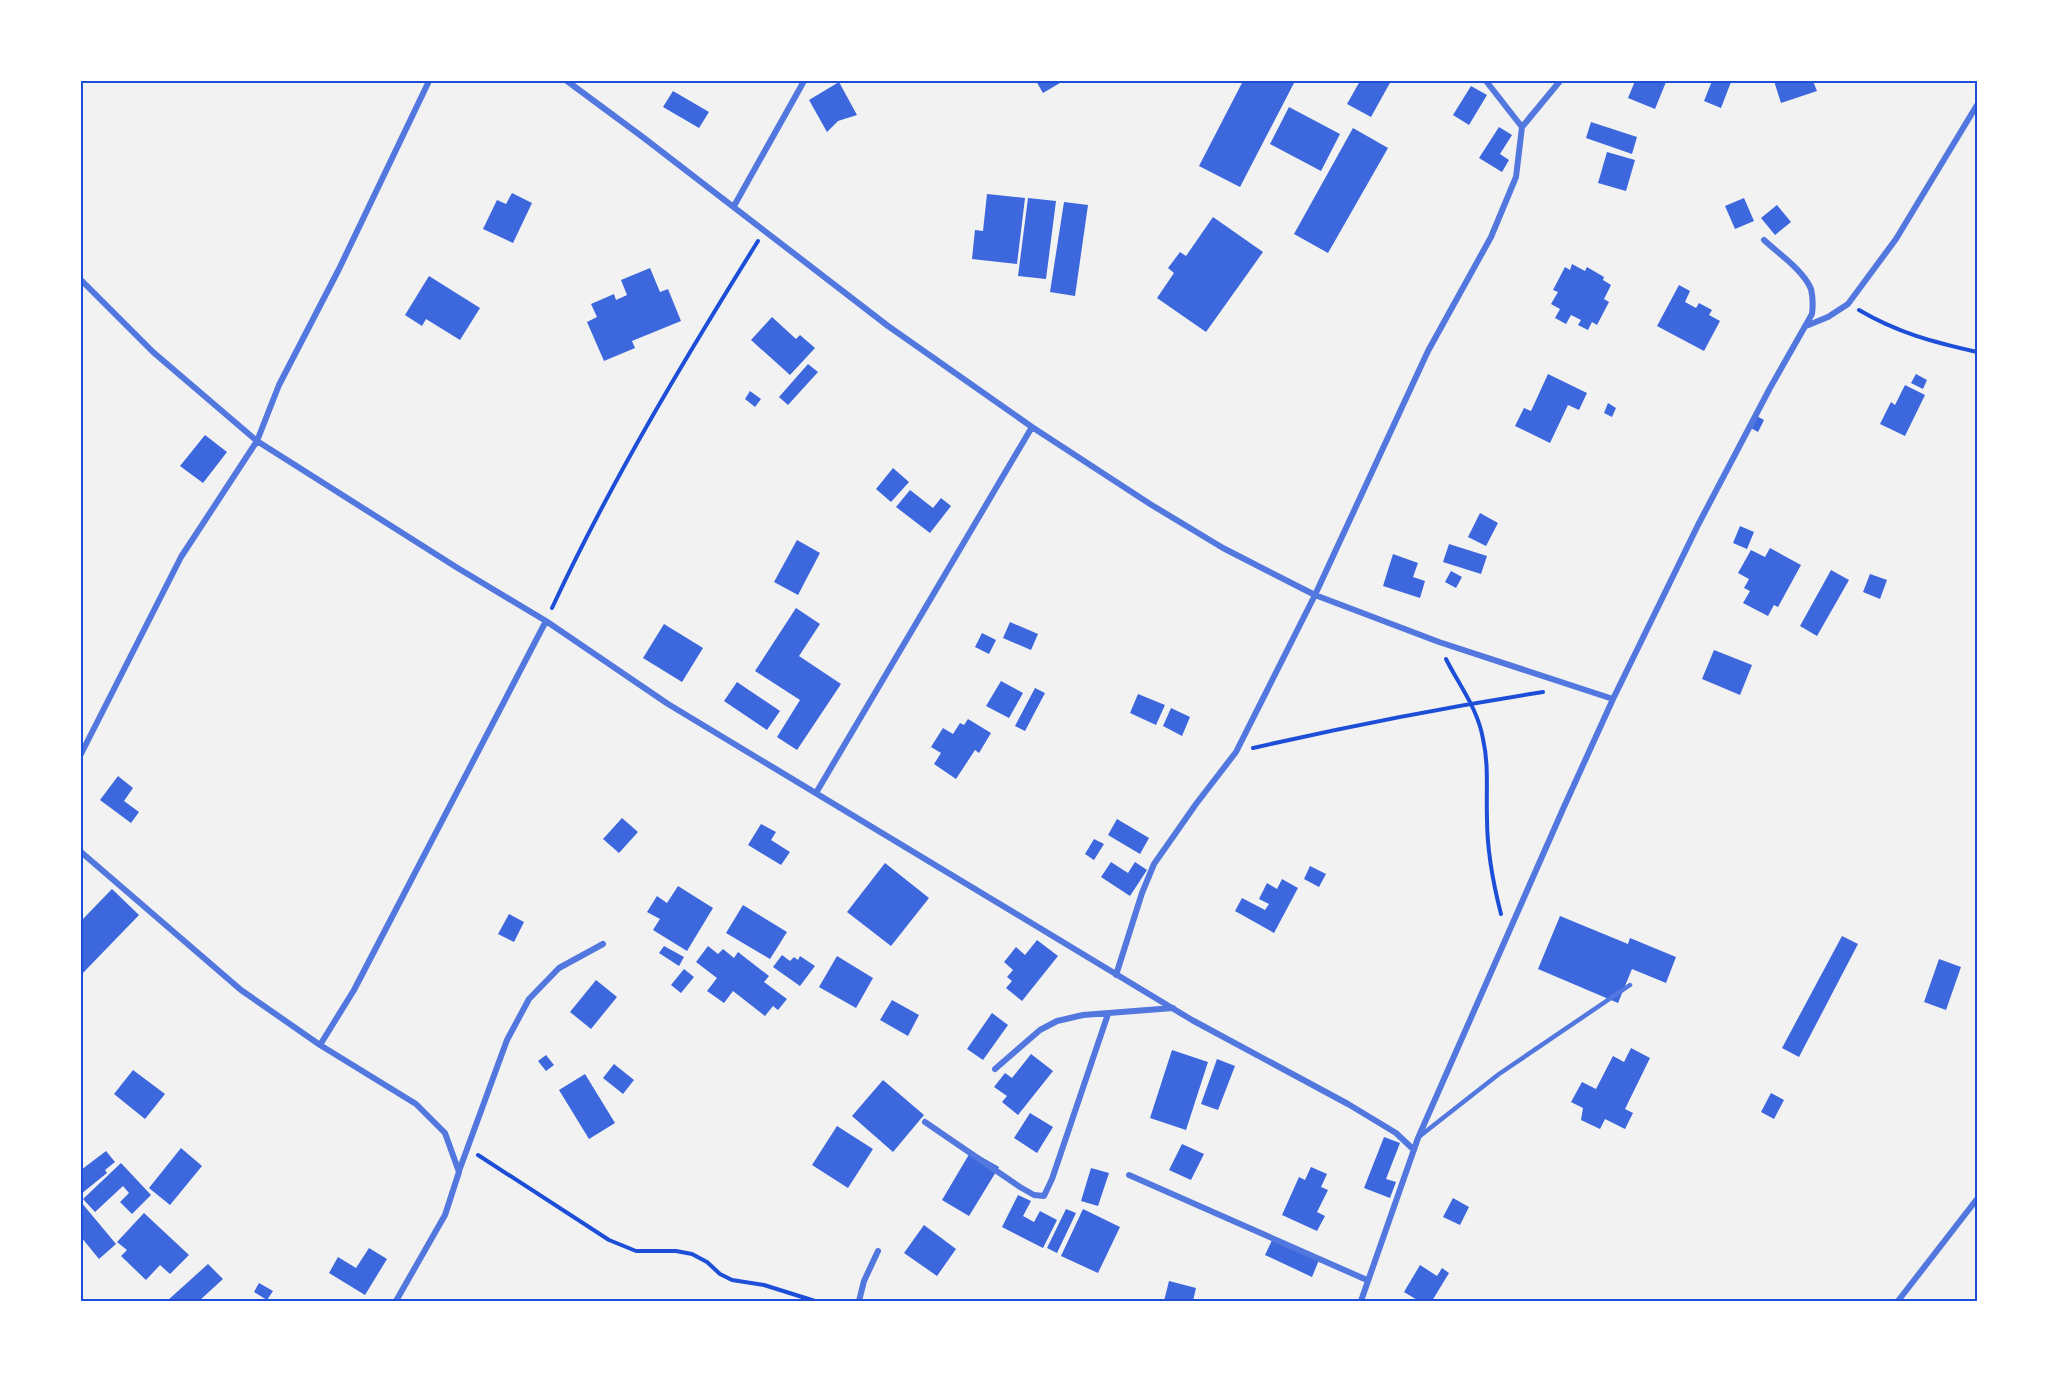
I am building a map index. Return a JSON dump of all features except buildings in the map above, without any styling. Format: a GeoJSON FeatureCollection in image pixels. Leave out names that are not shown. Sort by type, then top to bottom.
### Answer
{"type":"FeatureCollection","features":[{"type":"Feature","properties":{"kind":"street"},"geometry":{"type":"LineString","coordinates":[[81,754],[181,557],[257,441],[279,385],[339,269],[429,81]]}},
{"type":"Feature","properties":{"kind":"street"},"geometry":{"type":"LineString","coordinates":[[567,81],[734,206],[888,326],[1032,427],[1150,504],[1223,548],[1315,595],[1439,642],[1613,699]]}},
{"type":"Feature","properties":{"kind":"street"},"geometry":{"type":"LineString","coordinates":[[734,206],[804,81]]}},
{"type":"Feature","properties":{"kind":"street"},"geometry":{"type":"LineString","coordinates":[[1486,81],[1522,127]]}},
{"type":"Feature","properties":{"kind":"street"},"geometry":{"type":"LineString","coordinates":[[1116,975],[1142,893],[1154,864],[1236,752],[1315,595],[1428,351],[1491,237],[1516,177],[1522,127],[1560,81]]}},
{"type":"Feature","properties":{"kind":"street"},"geometry":{"type":"LineString","coordinates":[[1806,326],[1828,317],[1848,304],[1896,239],[1977,105]]}},
{"type":"Feature","properties":{"kind":"street"},"geometry":{"type":"LineString","coordinates":[[1361,1301],[1418,1138],[1506,934],[1613,699],[1698,525],[1812,314],[1813,302],[1810,289],[1799,273],[1764,240]]}},
{"type":"Feature","properties":{"kind":"street"},"geometry":{"type":"LineString","coordinates":[[81,280],[153,352],[257,441],[546,621],[668,704],[1116,975],[1218,1035],[1348,1104],[1396,1133],[1414,1150]]}},
{"type":"Feature","properties":{"kind":"street"},"geometry":{"type":"LineString","coordinates":[[816,793],[1032,427]]}},
{"type":"Feature","properties":{"kind":"street"},"geometry":{"type":"LineString","coordinates":[[320,1045],[354,990],[546,621]]}},
{"type":"Feature","properties":{"kind":"street"},"geometry":{"type":"LineString","coordinates":[[81,852],[241,990],[320,1045],[416,1104],[446,1133],[459,1172]]}},
{"type":"Feature","properties":{"kind":"street"},"geometry":{"type":"LineString","coordinates":[[396,1301],[445,1215],[507,1040],[530,999],[559,968],[603,944]]}},
{"type":"Feature","properties":{"kind":"street"},"geometry":{"type":"LineString","coordinates":[[994,1069],[1040,1030],[1057,1021],[1083,1015],[1173,1008]]}},
{"type":"Feature","properties":{"kind":"street"},"geometry":{"type":"LineString","coordinates":[[925,1122],[1034,1196],[1044,1196],[1053,1179],[1108,1014]]}},
{"type":"Feature","properties":{"kind":"street"},"geometry":{"type":"LineString","coordinates":[[1129,1175],[1367,1280]]}},
{"type":"Feature","properties":{"kind":"street"},"geometry":{"type":"LineString","coordinates":[[1898,1301],[1977,1199]]}},
{"type":"Feature","properties":{"kind":"street"},"geometry":{"type":"LineString","coordinates":[[859,1301],[864,1281],[878,1251]]}},
{"type":"Feature","properties":{"kind":"lane"},"geometry":{"type":"LineString","coordinates":[[1418,1138],[1499,1074],[1630,986]]}},
{"type":"Feature","properties":{"kind":"path"},"geometry":{"type":"LineString","coordinates":[[546,621],[609,495],[718,306],[765,230]]}},
{"type":"Feature","properties":{"kind":"path"},"geometry":{"type":"LineString","coordinates":[[1848,304],[1877,321],[1919,339],[1977,352]]}},
{"type":"Feature","properties":{"kind":"path"},"geometry":{"type":"LineString","coordinates":[[1439,642],[1471,703],[1483,737],[1488,772],[1487,819],[1492,876],[1506,934]]}},
{"type":"Feature","properties":{"kind":"path"},"geometry":{"type":"LineString","coordinates":[[1236,752],[1471,703],[1546,692]]}},
{"type":"Feature","properties":{"kind":"path"},"geometry":{"type":"LineString","coordinates":[[467,1149],[609,1240],[636,1251],[676,1251],[692,1254],[732,1280],[764,1285],[815,1301]]}}]}
